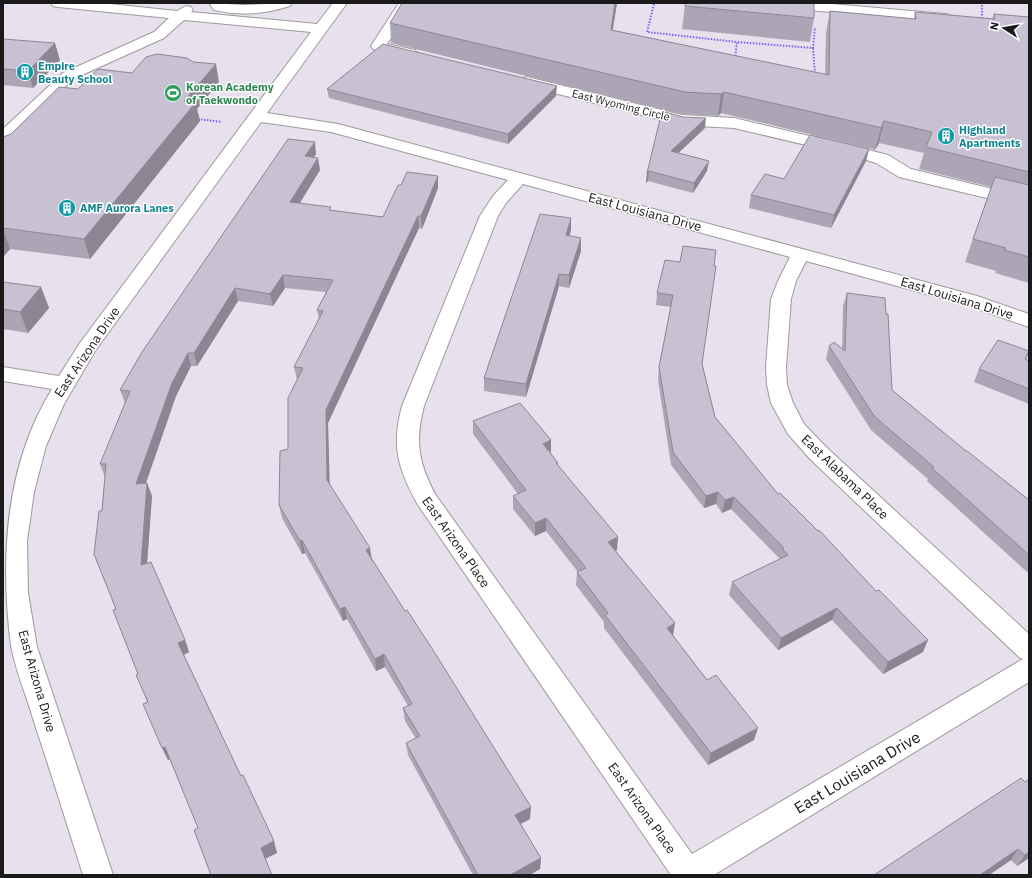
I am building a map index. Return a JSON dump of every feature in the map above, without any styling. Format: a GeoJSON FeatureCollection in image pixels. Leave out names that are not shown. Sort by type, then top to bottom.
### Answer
{"type":"FeatureCollection","features":[{"type":"Feature","properties":{"kind":"street"},"geometry":{"type":"LineString","coordinates":[[58,3],[322,29]]}},
{"type":"Feature","properties":{"kind":"street"},"geometry":{"type":"LineString","coordinates":[[3,138],[68,76],[159,35],[181,16],[193,3]]}},
{"type":"Feature","properties":{"kind":"street"},"geometry":{"type":"LineString","coordinates":[[216,3],[219,6],[241,6],[257,10],[281,5]]}},
{"type":"Feature","properties":{"kind":"street","name":"East Arizona Drive"},"geometry":{"type":"LineString","coordinates":[[98,875],[24,647],[16,593],[15,542],[22,492],[35,446],[53,404],[87,348],[258,117],[340,3]]}},
{"type":"Feature","properties":{"kind":"street"},"geometry":{"type":"LineString","coordinates":[[406,3],[378,46],[424,57]]}},
{"type":"Feature","properties":{"kind":"street"},"geometry":{"type":"LineString","coordinates":[[774,3],[817,5],[956,20]]}},
{"type":"Feature","properties":{"kind":"street"},"geometry":{"type":"LineString","coordinates":[[231,20],[241,6]]}},
{"type":"Feature","properties":{"kind":"street","name":"East Wyoming Circle"},"geometry":{"type":"LineString","coordinates":[[515,79],[682,120],[734,123],[862,153],[882,159],[905,173],[1029,203]]}},
{"type":"Feature","properties":{"kind":"street","name":"East Louisiana Drive"},"geometry":{"type":"LineString","coordinates":[[258,117],[332,127],[970,300],[1029,321]]}},
{"type":"Feature","properties":{"kind":"street","name":"East Arizona Place"},"geometry":{"type":"LineString","coordinates":[[519,178],[499,200],[489,216],[413,406],[407,425],[406,452],[412,472],[426,499],[687,874]]}},
{"type":"Feature","properties":{"kind":"street","name":"East Alabama Place"},"geometry":{"type":"LineString","coordinates":[[801,254],[787,281],[781,299],[776,367],[777,385],[782,403],[796,429],[818,453],[1029,650]]}},
{"type":"Feature","properties":{"kind":"street"},"geometry":{"type":"LineString","coordinates":[[3,374],[64,384]]}},
{"type":"Feature","properties":{"kind":"street","name":"East Louisiana Drive"},"geometry":{"type":"LineString","coordinates":[[687,874],[1029,668]]}},
{"type":"Feature","properties":{"kind":"path"},"geometry":{"type":"LineString","coordinates":[[654,4],[647,32],[737,42],[813,48]]}},
{"type":"Feature","properties":{"kind":"path"},"geometry":{"type":"LineString","coordinates":[[982,5],[982,23]]}},
{"type":"Feature","properties":{"kind":"path"},"geometry":{"type":"LineString","coordinates":[[813,79],[816,72],[813,65],[815,21]]}},
{"type":"Feature","properties":{"kind":"path"},"geometry":{"type":"LineString","coordinates":[[734,62],[737,42]]}},
{"type":"Feature","properties":{"kind":"path"},"geometry":{"type":"LineString","coordinates":[[193,119],[217,122]]}},
{"type":"Feature","properties":{"kind":"building"},"geometry":{"type":"Polygon","coordinates":[[[402,3],[615,3],[611,30],[829,75],[830,11],[916,19],[915,12],[995,19],[994,14],[1029,17],[1029,172],[926,147],[932,132],[884,121],[881,128],[724,92],[721,94],[685,92],[390,23],[402,3]]]}},
{"type":"Feature","properties":{"kind":"building"},"geometry":{"type":"Polygon","coordinates":[[[685,3],[814,3],[814,18],[685,6],[685,3]]]}},
{"type":"Feature","properties":{"kind":"building"},"geometry":{"type":"Polygon","coordinates":[[[3,39],[55,43],[28,71],[3,69],[3,39]]]}},
{"type":"Feature","properties":{"kind":"building"},"geometry":{"type":"Polygon","coordinates":[[[383,44],[557,86],[508,134],[327,89],[383,44]]]}},
{"type":"Feature","properties":{"kind":"building","name":"AMF Aurora Lanes"},"geometry":{"type":"Polygon","coordinates":[[[157,54],[187,58],[193,62],[216,64],[184,101],[196,102],[84,239],[3,228],[3,137],[11,134],[59,87],[78,89],[98,69],[132,73],[146,57],[157,54]]]}},
{"type":"Feature","properties":{"kind":"building"},"geometry":{"type":"Polygon","coordinates":[[[662,111],[683,117],[706,118],[671,151],[709,161],[694,183],[649,171],[647,173],[662,111]]]}},
{"type":"Feature","properties":{"kind":"building"},"geometry":{"type":"Polygon","coordinates":[[[810,135],[869,149],[834,215],[751,195],[765,174],[784,179],[810,135]]]}},
{"type":"Feature","properties":{"kind":"building"},"geometry":{"type":"Polygon","coordinates":[[[288,139],[315,142],[305,156],[318,158],[290,202],[331,207],[329,210],[383,217],[398,185],[401,185],[407,172],[438,176],[421,216],[418,216],[326,410],[327,480],[370,548],[366,550],[405,611],[407,610],[433,650],[531,807],[515,815],[541,858],[510,875],[478,875],[406,743],[420,736],[403,708],[412,704],[384,654],[375,659],[345,607],[340,609],[302,540],[300,541],[279,505],[280,451],[288,449],[288,398],[303,368],[294,367],[323,311],[317,310],[333,280],[283,275],[270,294],[235,288],[194,353],[188,353],[172,383],[136,484],[147,483],[141,565],[151,562],[185,640],[178,643],[241,776],[243,775],[274,841],[261,848],[272,875],[211,875],[194,830],[198,828],[165,747],[162,748],[143,704],[148,702],[136,675],[138,674],[113,610],[116,609],[94,554],[99,511],[102,511],[106,464],[100,464],[130,391],[120,390],[142,352],[288,139]]]}},
{"type":"Feature","properties":{"kind":"building"},"geometry":{"type":"Polygon","coordinates":[[[995,177],[1029,185],[1029,257],[1004,250],[1006,248],[973,239],[995,177]]]}},
{"type":"Feature","properties":{"kind":"building"},"geometry":{"type":"Polygon","coordinates":[[[540,214],[571,218],[566,235],[581,238],[569,275],[559,274],[526,384],[484,378],[540,214]]]}},
{"type":"Feature","properties":{"kind":"building"},"geometry":{"type":"Polygon","coordinates":[[[683,246],[716,250],[714,266],[716,266],[702,364],[715,417],[778,494],[780,493],[818,531],[819,530],[876,591],[879,590],[928,640],[888,662],[837,608],[781,638],[732,582],[788,555],[782,549],[784,548],[734,497],[725,500],[718,492],[706,496],[673,452],[659,367],[673,295],[657,293],[665,260],[680,262],[683,246]]]}},
{"type":"Feature","properties":{"kind":"building"},"geometry":{"type":"Polygon","coordinates":[[[3,282],[41,287],[20,312],[3,309],[3,282]]]}},
{"type":"Feature","properties":{"kind":"building"},"geometry":{"type":"Polygon","coordinates":[[[847,293],[885,298],[886,314],[888,314],[892,390],[966,451],[1029,500],[1029,555],[932,468],[934,467],[875,417],[829,346],[834,342],[845,351],[847,293]]]}},
{"type":"Feature","properties":{"kind":"building"},"geometry":{"type":"Polygon","coordinates":[[[998,340],[1029,351],[1025,359],[1029,361],[1029,389],[979,369],[998,340]]]}},
{"type":"Feature","properties":{"kind":"building"},"geometry":{"type":"Polygon","coordinates":[[[520,403],[551,440],[543,444],[558,463],[556,463],[618,537],[608,542],[675,623],[667,628],[707,680],[716,675],[758,728],[711,753],[605,615],[608,613],[577,572],[586,568],[546,518],[535,523],[513,496],[526,490],[473,421],[520,403]]]}},
{"type":"Feature","properties":{"kind":"building"},"geometry":{"type":"Polygon","coordinates":[[[1021,778],[1025,782],[1029,779],[1029,852],[1025,855],[1018,849],[980,875],[874,875],[1021,778]]]}},
{"type":"Feature","properties":{"kind":"place","name":"Empire Beauty School"},"geometry":{"type":"Point","coordinates":[25,72]}},
{"type":"Feature","properties":{"kind":"place","name":"Korean Academy of Taekwondo"},"geometry":{"type":"Point","coordinates":[173,93]}},
{"type":"Feature","properties":{"kind":"place","name":"Highland Apartments"},"geometry":{"type":"Point","coordinates":[946,136]}},
{"type":"Feature","properties":{"kind":"place","name":"AMF Aurora Lanes"},"geometry":{"type":"Point","coordinates":[67,208]}}]}
